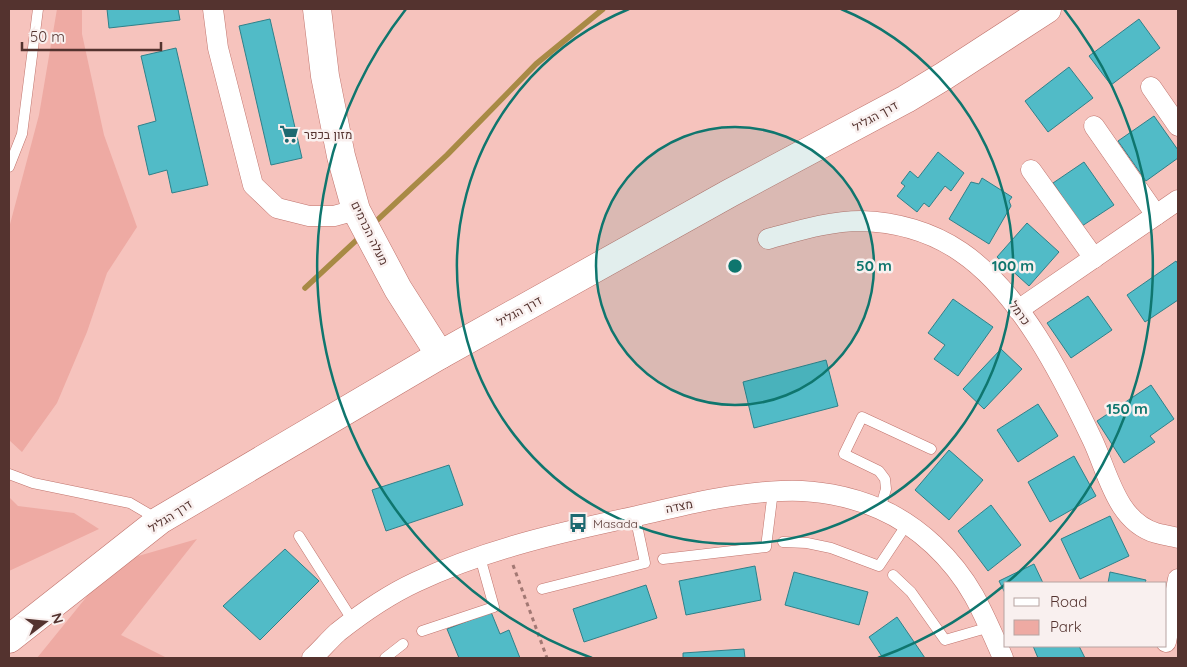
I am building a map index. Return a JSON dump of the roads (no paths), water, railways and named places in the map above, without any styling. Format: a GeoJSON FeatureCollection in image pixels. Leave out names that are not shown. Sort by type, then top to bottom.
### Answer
{"type":"FeatureCollection","features":[{"type":"Feature","properties":{"kind":"street"},"geometry":{"type":"LineString","coordinates":[[213,9],[218,48],[253,185],[277,208],[309,216],[334,216],[356,210]]}},
{"type":"Feature","properties":{"kind":"street","name":"מעלה הכרמים"},"geometry":{"type":"LineString","coordinates":[[317,9],[325,76],[341,156],[356,210],[398,289],[440,355]]}},
{"type":"Feature","properties":{"kind":"street","name":"דרך הגליל"},"geometry":{"type":"LineString","coordinates":[[9,638],[160,520],[440,355],[730,193],[887,110],[944,76],[1047,9]]}},
{"type":"Feature","properties":{"kind":"street"},"geometry":{"type":"LineString","coordinates":[[1151,87],[1178,126]]}},
{"type":"Feature","properties":{"kind":"street"},"geometry":{"type":"LineString","coordinates":[[1094,126],[1156,215]]}},
{"type":"Feature","properties":{"kind":"street"},"geometry":{"type":"LineString","coordinates":[[1031,170],[1094,258]]}},
{"type":"Feature","properties":{"kind":"street"},"geometry":{"type":"LineString","coordinates":[[1018,310],[1178,200]]}},
{"type":"Feature","properties":{"kind":"street","name":"כרמל"},"geometry":{"type":"LineString","coordinates":[[768,239],[817,225],[860,221],[898,225],[932,235],[961,252],[986,273],[1009,297],[1045,351],[1093,440],[1115,494],[1124,510],[1148,530],[1178,538]]}},
{"type":"Feature","properties":{"kind":"street","name":"מצדה"},"geometry":{"type":"LineString","coordinates":[[312,658],[337,634],[374,605],[416,582],[460,563],[507,547],[555,534],[635,516],[745,493],[783,491],[818,492],[850,499],[880,509],[907,524],[932,543],[954,567],[973,594],[1003,658]]}},
{"type":"Feature","properties":{"kind":"street"},"geometry":{"type":"LineString","coordinates":[[1167,634],[1178,579]]}},
{"type":"Feature","properties":{"kind":"lane"},"geometry":{"type":"LineString","coordinates":[[9,167],[22,134],[38,9]]}},
{"type":"Feature","properties":{"kind":"lane"},"geometry":{"type":"LineString","coordinates":[[880,509],[886,489],[885,479],[879,472],[844,454],[862,417],[931,449]]}},
{"type":"Feature","properties":{"kind":"lane"},"geometry":{"type":"LineString","coordinates":[[9,474],[33,483],[130,503],[160,520]]}},
{"type":"Feature","properties":{"kind":"lane"},"geometry":{"type":"LineString","coordinates":[[662,560],[766,546],[772,492]]}},
{"type":"Feature","properties":{"kind":"lane"},"geometry":{"type":"LineString","coordinates":[[542,589],[645,563],[635,516]]}},
{"type":"Feature","properties":{"kind":"lane"},"geometry":{"type":"LineString","coordinates":[[783,542],[807,543],[831,548],[879,566],[907,524]]}},
{"type":"Feature","properties":{"kind":"lane"},"geometry":{"type":"LineString","coordinates":[[299,536],[353,621]]}},
{"type":"Feature","properties":{"kind":"lane"},"geometry":{"type":"LineString","coordinates":[[422,631],[494,607],[480,557]]}},
{"type":"Feature","properties":{"kind":"lane"},"geometry":{"type":"LineString","coordinates":[[893,575],[911,592],[945,640],[990,627]]}},
{"type":"Feature","properties":{"kind":"lane"},"geometry":{"type":"LineString","coordinates":[[385,658],[404,644]]}},
{"type":"Feature","properties":{"kind":"waterway"},"geometry":{"type":"LineString","coordinates":[[372,225],[447,155],[536,64],[603,9]]}},
{"type":"Feature","properties":{"kind":"waterway"},"geometry":{"type":"LineString","coordinates":[[305,288],[362,235]]}},
{"type":"Feature","properties":{"kind":"place","name":"מזון בכפר"},"geometry":{"type":"Point","coordinates":[289,134]}},
{"type":"Feature","properties":{"kind":"place","name":"Masada"},"geometry":{"type":"Point","coordinates":[578,523]}}]}
